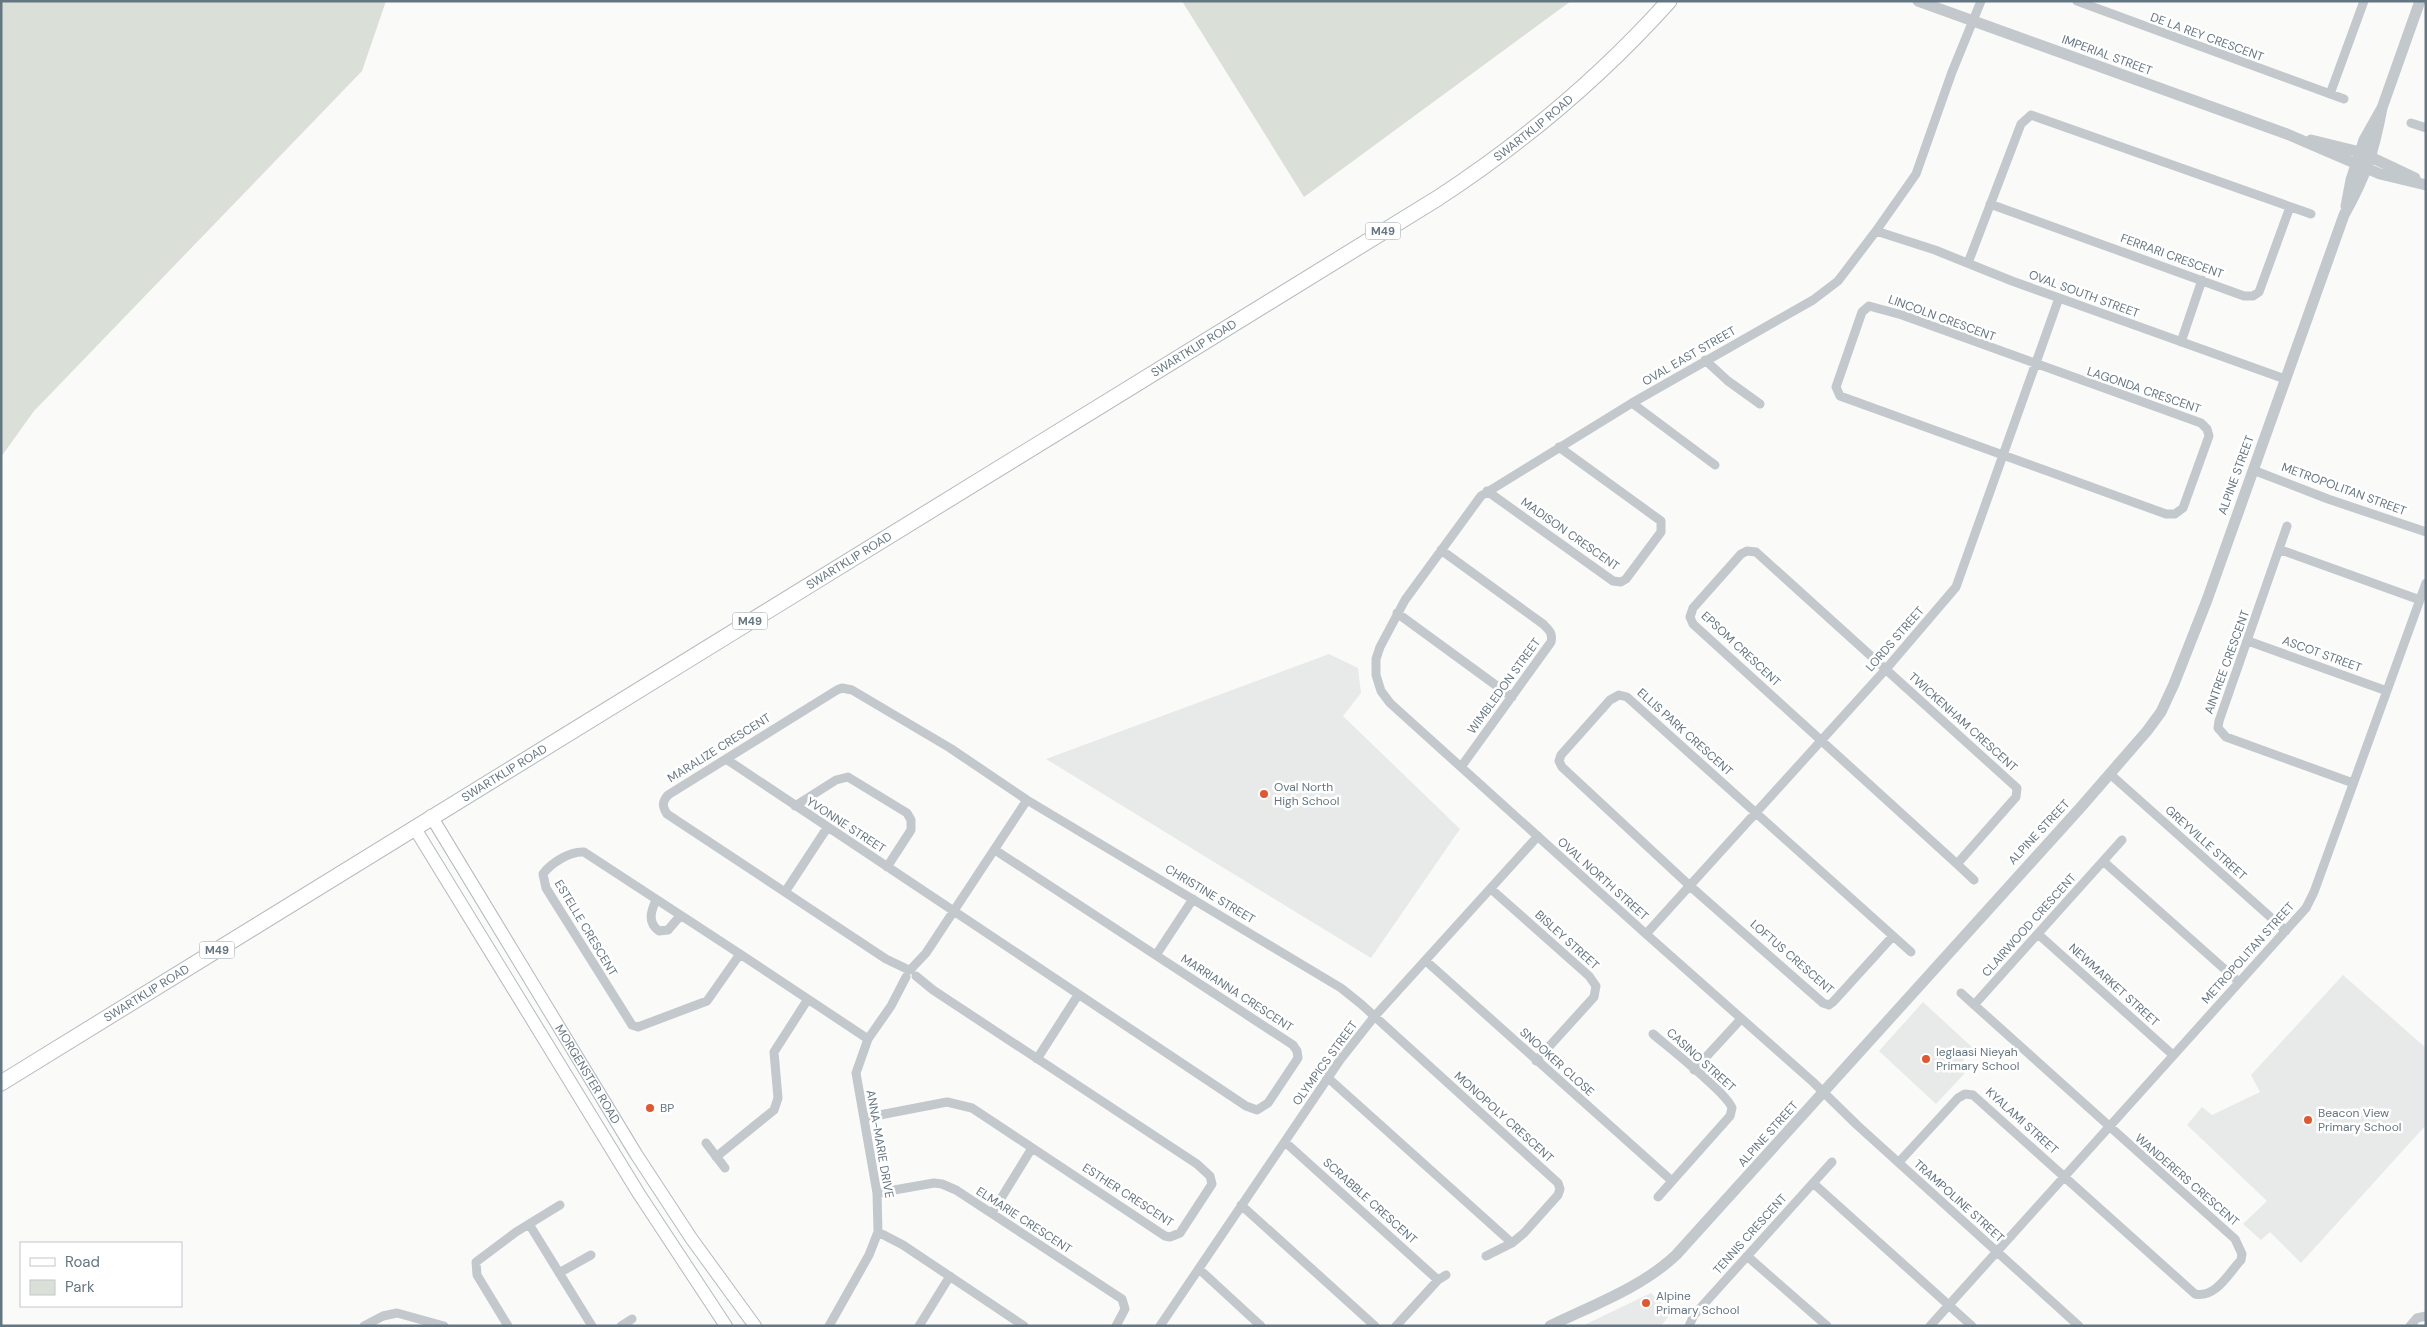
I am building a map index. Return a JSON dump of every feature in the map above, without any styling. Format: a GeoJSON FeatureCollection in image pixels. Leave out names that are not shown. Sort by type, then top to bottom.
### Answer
{"type":"FeatureCollection","features":[{"type":"Feature","properties":{"kind":"main road","name":"SWARTKLIP ROAD"},"geometry":{"type":"LineString","coordinates":[[1,1082],[1451,189],[1537,129],[1574,96],[1669,1]]}},
{"type":"Feature","properties":{"kind":"main road","name":"MORGENSTER ROAD"},"geometry":{"type":"LineString","coordinates":[[431,816],[641,1161],[691,1238],[751,1322],[759,1326]]}},
{"type":"Feature","properties":{"kind":"main road","name":"MORGENSTER ROAD"},"geometry":{"type":"LineString","coordinates":[[414,827],[639,1194],[726,1326]]}},
{"type":"Feature","properties":{"kind":"street","name":"IMPERIAL STREET"},"geometry":{"type":"LineString","coordinates":[[1918,1],[2287,134],[2380,174],[2426,184]]}},
{"type":"Feature","properties":{"kind":"street","name":"OVAL EAST STREET"},"geometry":{"type":"LineString","coordinates":[[1376,676],[1376,659],[1380,646],[1397,613],[1472,507],[1487,491],[1705,360],[1802,306],[1831,287],[1876,231],[1920,166],[1981,1]]}},
{"type":"Feature","properties":{"kind":"street","name":"DE LA REY CRESCENT"},"geometry":{"type":"LineString","coordinates":[[2077,1],[2344,99]]}},
{"type":"Feature","properties":{"kind":"street","name":"ALPINE STREET"},"geometry":{"type":"LineString","coordinates":[[2344,215],[2351,180],[2360,152],[2382,108],[2420,1]]}},
{"type":"Feature","properties":{"kind":"street"},"geometry":{"type":"LineString","coordinates":[[2330,94],[2362,2]]}},
{"type":"Feature","properties":{"kind":"street","name":"ALPINE STREET"},"geometry":{"type":"LineString","coordinates":[[1550,1326],[1638,1283],[1667,1264],[2147,731],[2170,694],[2207,600],[2284,379],[2344,215],[2368,169],[2382,108]]}},
{"type":"Feature","properties":{"kind":"street"},"geometry":{"type":"LineString","coordinates":[[1968,263],[2021,124],[2028,116],[2034,115],[2311,214]]}},
{"type":"Feature","properties":{"kind":"street"},"geometry":{"type":"LineString","coordinates":[[2411,123],[2425,126]]}},
{"type":"Feature","properties":{"kind":"street","name":"IMPERIAL STREET"},"geometry":{"type":"LineString","coordinates":[[2287,134],[2360,152],[2426,184]]}},
{"type":"Feature","properties":{"kind":"street","name":"FERRARI CRESCENT"},"geometry":{"type":"LineString","coordinates":[[1990,204],[2244,296],[2253,296],[2259,292],[2290,207]]}},
{"type":"Feature","properties":{"kind":"street","name":"OVAL SOUTH STREET"},"geometry":{"type":"LineString","coordinates":[[1876,231],[2284,379]]}},
{"type":"Feature","properties":{"kind":"street"},"geometry":{"type":"LineString","coordinates":[[2181,342],[2202,280]]}},
{"type":"Feature","properties":{"kind":"street","name":"LORDS STREET"},"geometry":{"type":"LineString","coordinates":[[1646,934],[1886,669],[1956,587],[2059,298]]}},
{"type":"Feature","properties":{"kind":"street","name":"LINCOLN CRESCENT"},"geometry":{"type":"LineString","coordinates":[[2002,455],[1838,394],[1836,386],[1859,320],[1866,308],[1874,306],[2036,365]]}},
{"type":"Feature","properties":{"kind":"street"},"geometry":{"type":"LineString","coordinates":[[1705,360],[1728,381],[1760,404]]}},
{"type":"Feature","properties":{"kind":"street","name":"LAGONDA CRESCENT"},"geometry":{"type":"LineString","coordinates":[[2002,455],[2166,514],[2175,514],[2182,508],[2209,436],[2207,429],[2201,423],[2036,365]]}},
{"type":"Feature","properties":{"kind":"street"},"geometry":{"type":"LineString","coordinates":[[1632,404],[1715,466]]}},
{"type":"Feature","properties":{"kind":"street","name":"MADISON CRESCENT"},"geometry":{"type":"LineString","coordinates":[[1487,491],[1613,581],[1622,582],[1661,532],[1661,521],[1559,447]]}},
{"type":"Feature","properties":{"kind":"street","name":"METROPOLITAN STREET"},"geometry":{"type":"LineString","coordinates":[[2253,470],[2328,499],[2426,532]]}},
{"type":"Feature","properties":{"kind":"street","name":"AINTREE CRESCENT"},"geometry":{"type":"LineString","coordinates":[[2287,526],[2281,550],[2219,721],[2221,732],[2226,737],[2353,782]]}},
{"type":"Feature","properties":{"kind":"street","name":"WIMBLEDON STREET"},"geometry":{"type":"LineString","coordinates":[[1441,550],[1551,632],[1551,642],[1461,767]]}},
{"type":"Feature","properties":{"kind":"street"},"geometry":{"type":"LineString","coordinates":[[2281,550],[2420,600]]}},
{"type":"Feature","properties":{"kind":"street","name":"EPSOM CRESCENT"},"geometry":{"type":"LineString","coordinates":[[1821,740],[1693,624],[1690,617],[1693,608],[1741,554],[1747,551],[1756,552],[1886,669]]}},
{"type":"Feature","properties":{"kind":"street","name":"METROPOLITAN STREET"},"geometry":{"type":"LineString","coordinates":[[1930,1326],[2238,982],[2286,931],[2310,901],[2426,582]]}},
{"type":"Feature","properties":{"kind":"street"},"geometry":{"type":"LineString","coordinates":[[1397,613],[1512,697]]}},
{"type":"Feature","properties":{"kind":"street","name":"ASCOT STREET"},"geometry":{"type":"LineString","coordinates":[[2248,641],[2387,691]]}},
{"type":"Feature","properties":{"kind":"street","name":"TWICKENHAM CRESCENT"},"geometry":{"type":"LineString","coordinates":[[1886,669],[2016,788],[2016,798],[1957,864]]}},
{"type":"Feature","properties":{"kind":"street","name":"OVAL NORTH STREET"},"geometry":{"type":"LineString","coordinates":[[1376,676],[1378,685],[1386,698],[1646,934],[1814,1082],[1823,1093]]}},
{"type":"Feature","properties":{"kind":"street","name":"MARALIZE CRESCENT"},"geometry":{"type":"LineString","coordinates":[[911,975],[665,810],[663,802],[668,795],[837,690],[848,688],[950,748],[1027,800]]}},
{"type":"Feature","properties":{"kind":"street","name":"ELLIS PARK CRESCENT"},"geometry":{"type":"LineString","coordinates":[[1690,886],[1560,765],[1561,755],[1610,700],[1619,695],[1627,697],[1756,813]]}},
{"type":"Feature","properties":{"kind":"street"},"geometry":{"type":"LineString","coordinates":[[1821,740],[1974,880]]}},
{"type":"Feature","properties":{"kind":"street","name":"YVONNE STREET"},"geometry":{"type":"LineString","coordinates":[[726,760],[953,913]]}},
{"type":"Feature","properties":{"kind":"street","name":"GREYVILLE STREET"},"geometry":{"type":"LineString","coordinates":[[2110,774],[2286,931]]}},
{"type":"Feature","properties":{"kind":"street"},"geometry":{"type":"LineString","coordinates":[[795,806],[836,780],[848,777],[906,813],[911,820],[911,830],[887,867]]}},
{"type":"Feature","properties":{"kind":"street","name":"ANNA-MARIE DRIVE"},"geometry":{"type":"LineString","coordinates":[[829,1326],[869,1255],[878,1232],[877,1193],[856,1076],[868,1039],[1027,800]]}},
{"type":"Feature","properties":{"kind":"street","name":"CHRISTINE STREET"},"geometry":{"type":"LineString","coordinates":[[1027,800],[1341,988],[1374,1018]]}},
{"type":"Feature","properties":{"kind":"street"},"geometry":{"type":"LineString","coordinates":[[1756,813],[1912,952]]}},
{"type":"Feature","properties":{"kind":"street"},"geometry":{"type":"LineString","coordinates":[[785,892],[827,828]]}},
{"type":"Feature","properties":{"kind":"street","name":"OLYMPICS STREET"},"geometry":{"type":"LineString","coordinates":[[1160,1326],[1328,1077],[1374,1018],[1538,836]]}},
{"type":"Feature","properties":{"kind":"street","name":"CLAIRWOOD CRESCENT"},"geometry":{"type":"LineString","coordinates":[[1974,1005],[2122,840]]}},
{"type":"Feature","properties":{"kind":"street","name":"MARRIANNA CRESCENT"},"geometry":{"type":"LineString","coordinates":[[953,913],[1246,1106],[1258,1110],[1262,1108],[1297,1061],[1296,1048],[995,850]]}},
{"type":"Feature","properties":{"kind":"street","name":"ESTELLE CRESCENT"},"geometry":{"type":"LineString","coordinates":[[740,954],[707,1001],[638,1027],[632,1025],[546,888],[543,874],[547,869],[572,853],[584,852],[680,916],[740,954],[868,1039]]}},
{"type":"Feature","properties":{"kind":"street"},"geometry":{"type":"LineString","coordinates":[[2103,861],[2238,982]]}},
{"type":"Feature","properties":{"kind":"street","name":"LOFTUS CRESCENT"},"geometry":{"type":"LineString","coordinates":[[1690,886],[1826,1005],[1833,1002],[1894,936]]}},
{"type":"Feature","properties":{"kind":"street","name":"BISLEY STREET"},"geometry":{"type":"LineString","coordinates":[[1491,889],[1589,976],[1596,986],[1594,997],[1536,1061]]}},
{"type":"Feature","properties":{"kind":"street"},"geometry":{"type":"LineString","coordinates":[[1156,955],[1194,899]]}},
{"type":"Feature","properties":{"kind":"street"},"geometry":{"type":"LineString","coordinates":[[656,900],[650,918],[653,925],[659,930],[668,930],[680,916]]}},
{"type":"Feature","properties":{"kind":"street","name":"NEWMARKET STREET"},"geometry":{"type":"LineString","coordinates":[[2038,934],[2173,1055]]}},
{"type":"Feature","properties":{"kind":"street","name":"SNOOKER CLOSE"},"geometry":{"type":"LineString","coordinates":[[1426,961],[1672,1181]]}},
{"type":"Feature","properties":{"kind":"street","name":"ESTHER CRESCENT"},"geometry":{"type":"LineString","coordinates":[[864,1118],[938,1103],[958,1103],[972,1108],[1165,1236],[1170,1237],[1180,1233],[1212,1184],[1205,1170],[911,975]]}},
{"type":"Feature","properties":{"kind":"street"},"geometry":{"type":"LineString","coordinates":[[1961,993],[2108,1127]]}},
{"type":"Feature","properties":{"kind":"street"},"geometry":{"type":"LineString","coordinates":[[1037,1059],[1078,996]]}},
{"type":"Feature","properties":{"kind":"street"},"geometry":{"type":"LineString","coordinates":[[716,1157],[774,1110],[778,1098],[774,1052],[808,999]]}},
{"type":"Feature","properties":{"kind":"street","name":"MONOPOLY CRESCENT"},"geometry":{"type":"LineString","coordinates":[[1374,1018],[1558,1183],[1560,1190],[1558,1195],[1524,1233],[1512,1243],[1486,1256]]}},
{"type":"Feature","properties":{"kind":"street"},"geometry":{"type":"LineString","coordinates":[[1694,1070],[1741,1019]]}},
{"type":"Feature","properties":{"kind":"street","name":"CASINO STREET"},"geometry":{"type":"LineString","coordinates":[[1653,1034],[1728,1100],[1732,1112],[1658,1197]]}},
{"type":"Feature","properties":{"kind":"street"},"geometry":{"type":"LineString","coordinates":[[1328,1077],[1512,1243]]}},
{"type":"Feature","properties":{"kind":"street","name":"TRAMPOLINE STREET"},"geometry":{"type":"LineString","coordinates":[[1823,1093],[2079,1326]]}},
{"type":"Feature","properties":{"kind":"street","name":"KYALAMI STREET"},"geometry":{"type":"LineString","coordinates":[[1898,1162],[1958,1098],[1965,1094],[1973,1094],[2065,1176]]}},
{"type":"Feature","properties":{"kind":"street","name":"WANDERERS CRESCENT"},"geometry":{"type":"LineString","coordinates":[[2065,1176],[2194,1294],[2204,1295],[2214,1291],[2241,1260],[2240,1245],[2108,1127]]}},
{"type":"Feature","properties":{"kind":"street","name":"SCRABBLE CRESCENT"},"geometry":{"type":"LineString","coordinates":[[1285,1142],[1438,1280]]}},
{"type":"Feature","properties":{"kind":"street"},"geometry":{"type":"LineString","coordinates":[[706,1143],[725,1168]]}},
{"type":"Feature","properties":{"kind":"street"},"geometry":{"type":"LineString","coordinates":[[992,1213],[1032,1148]]}},
{"type":"Feature","properties":{"kind":"street","name":"TENNIS CRESCENT"},"geometry":{"type":"LineString","coordinates":[[1689,1326],[1694,1315],[1832,1162]]}},
{"type":"Feature","properties":{"kind":"street","name":"ELMARIE CRESCENT"},"geometry":{"type":"LineString","coordinates":[[877,1193],[926,1183],[942,1184],[992,1213],[1122,1299],[1125,1309],[1116,1326]]}},
{"type":"Feature","properties":{"kind":"street"},"geometry":{"type":"LineString","coordinates":[[1813,1183],[1972,1326]]}},
{"type":"Feature","properties":{"kind":"street"},"geometry":{"type":"LineString","coordinates":[[508,1326],[477,1274],[476,1262],[529,1224],[560,1205]]}},
{"type":"Feature","properties":{"kind":"street"},"geometry":{"type":"LineString","coordinates":[[1241,1205],[1376,1326]]}},
{"type":"Feature","properties":{"kind":"street"},"geometry":{"type":"LineString","coordinates":[[529,1224],[592,1326]]}},
{"type":"Feature","properties":{"kind":"street"},"geometry":{"type":"LineString","coordinates":[[878,1232],[903,1245],[1024,1326]]}},
{"type":"Feature","properties":{"kind":"street"},"geometry":{"type":"LineString","coordinates":[[559,1273],[591,1255]]}},
{"type":"Feature","properties":{"kind":"street"},"geometry":{"type":"LineString","coordinates":[[1747,1256],[1827,1326]]}},
{"type":"Feature","properties":{"kind":"street"},"geometry":{"type":"LineString","coordinates":[[1199,1269],[1261,1326]]}},
{"type":"Feature","properties":{"kind":"street"},"geometry":{"type":"LineString","coordinates":[[1396,1326],[1438,1280],[1446,1275]]}},
{"type":"Feature","properties":{"kind":"street"},"geometry":{"type":"LineString","coordinates":[[919,1326],[950,1276]]}},
{"type":"Feature","properties":{"kind":"street"},"geometry":{"type":"LineString","coordinates":[[364,1326],[383,1316],[397,1313],[444,1326]]}},
{"type":"Feature","properties":{"kind":"street"},"geometry":{"type":"LineString","coordinates":[[2410,1326],[2417,1318],[2426,1316]]}},
{"type":"Feature","properties":{"kind":"street"},"geometry":{"type":"LineString","coordinates":[[621,1326],[632,1319]]}},
{"type":"Feature","properties":{"kind":"shaded area","name":"Oval North High School"},"geometry":{"type":"Polygon","coordinates":[[[1329,654],[1358,668],[1361,693],[1343,716],[1460,829],[1371,958],[1046,759],[1329,654]]]}},
{"type":"Feature","properties":{"kind":"shaded area","name":"Beacon View Primary School"},"geometry":{"type":"Polygon","coordinates":[[[2343,975],[2426,1048],[2426,1125],[2301,1263],[2270,1232],[2261,1240],[2243,1224],[2267,1201],[2187,1125],[2202,1107],[2212,1115],[2260,1092],[2251,1075],[2343,975]]]}},
{"type":"Feature","properties":{"kind":"shaded area","name":"Ieglaasi Nieyah Primary School"},"geometry":{"type":"Polygon","coordinates":[[[1923,1002],[1974,1049],[1958,1066],[1965,1073],[1936,1104],[1879,1051],[1923,1002]]]}},
{"type":"Feature","properties":{"kind":"shaded area","name":"Alpine Primary School"},"geometry":{"type":"Polygon","coordinates":[[[1651,1293],[1671,1313],[1661,1326],[1582,1326],[1651,1293]]]}},
{"type":"Feature","properties":{"kind":"green space"},"geometry":{"type":"Polygon","coordinates":[[[1,1],[386,1],[362,71],[34,411],[1,457],[1,1]]]}},
{"type":"Feature","properties":{"kind":"green space"},"geometry":{"type":"Polygon","coordinates":[[[1182,1],[1571,1],[1304,197],[1182,1]]]}},
{"type":"Feature","properties":{"kind":"place","name":"Oval North High School"},"geometry":{"type":"Point","coordinates":[1264,794]}},
{"type":"Feature","properties":{"kind":"place","name":"Ieglaasi Nieyah Primary School"},"geometry":{"type":"Point","coordinates":[1926,1059]}},
{"type":"Feature","properties":{"kind":"place","name":"BP"},"geometry":{"type":"Point","coordinates":[650,1108]}},
{"type":"Feature","properties":{"kind":"place","name":"Beacon View Primary School"},"geometry":{"type":"Point","coordinates":[2308,1120]}},
{"type":"Feature","properties":{"kind":"place","name":"Alpine Primary School"},"geometry":{"type":"Point","coordinates":[1646,1303]}}]}
